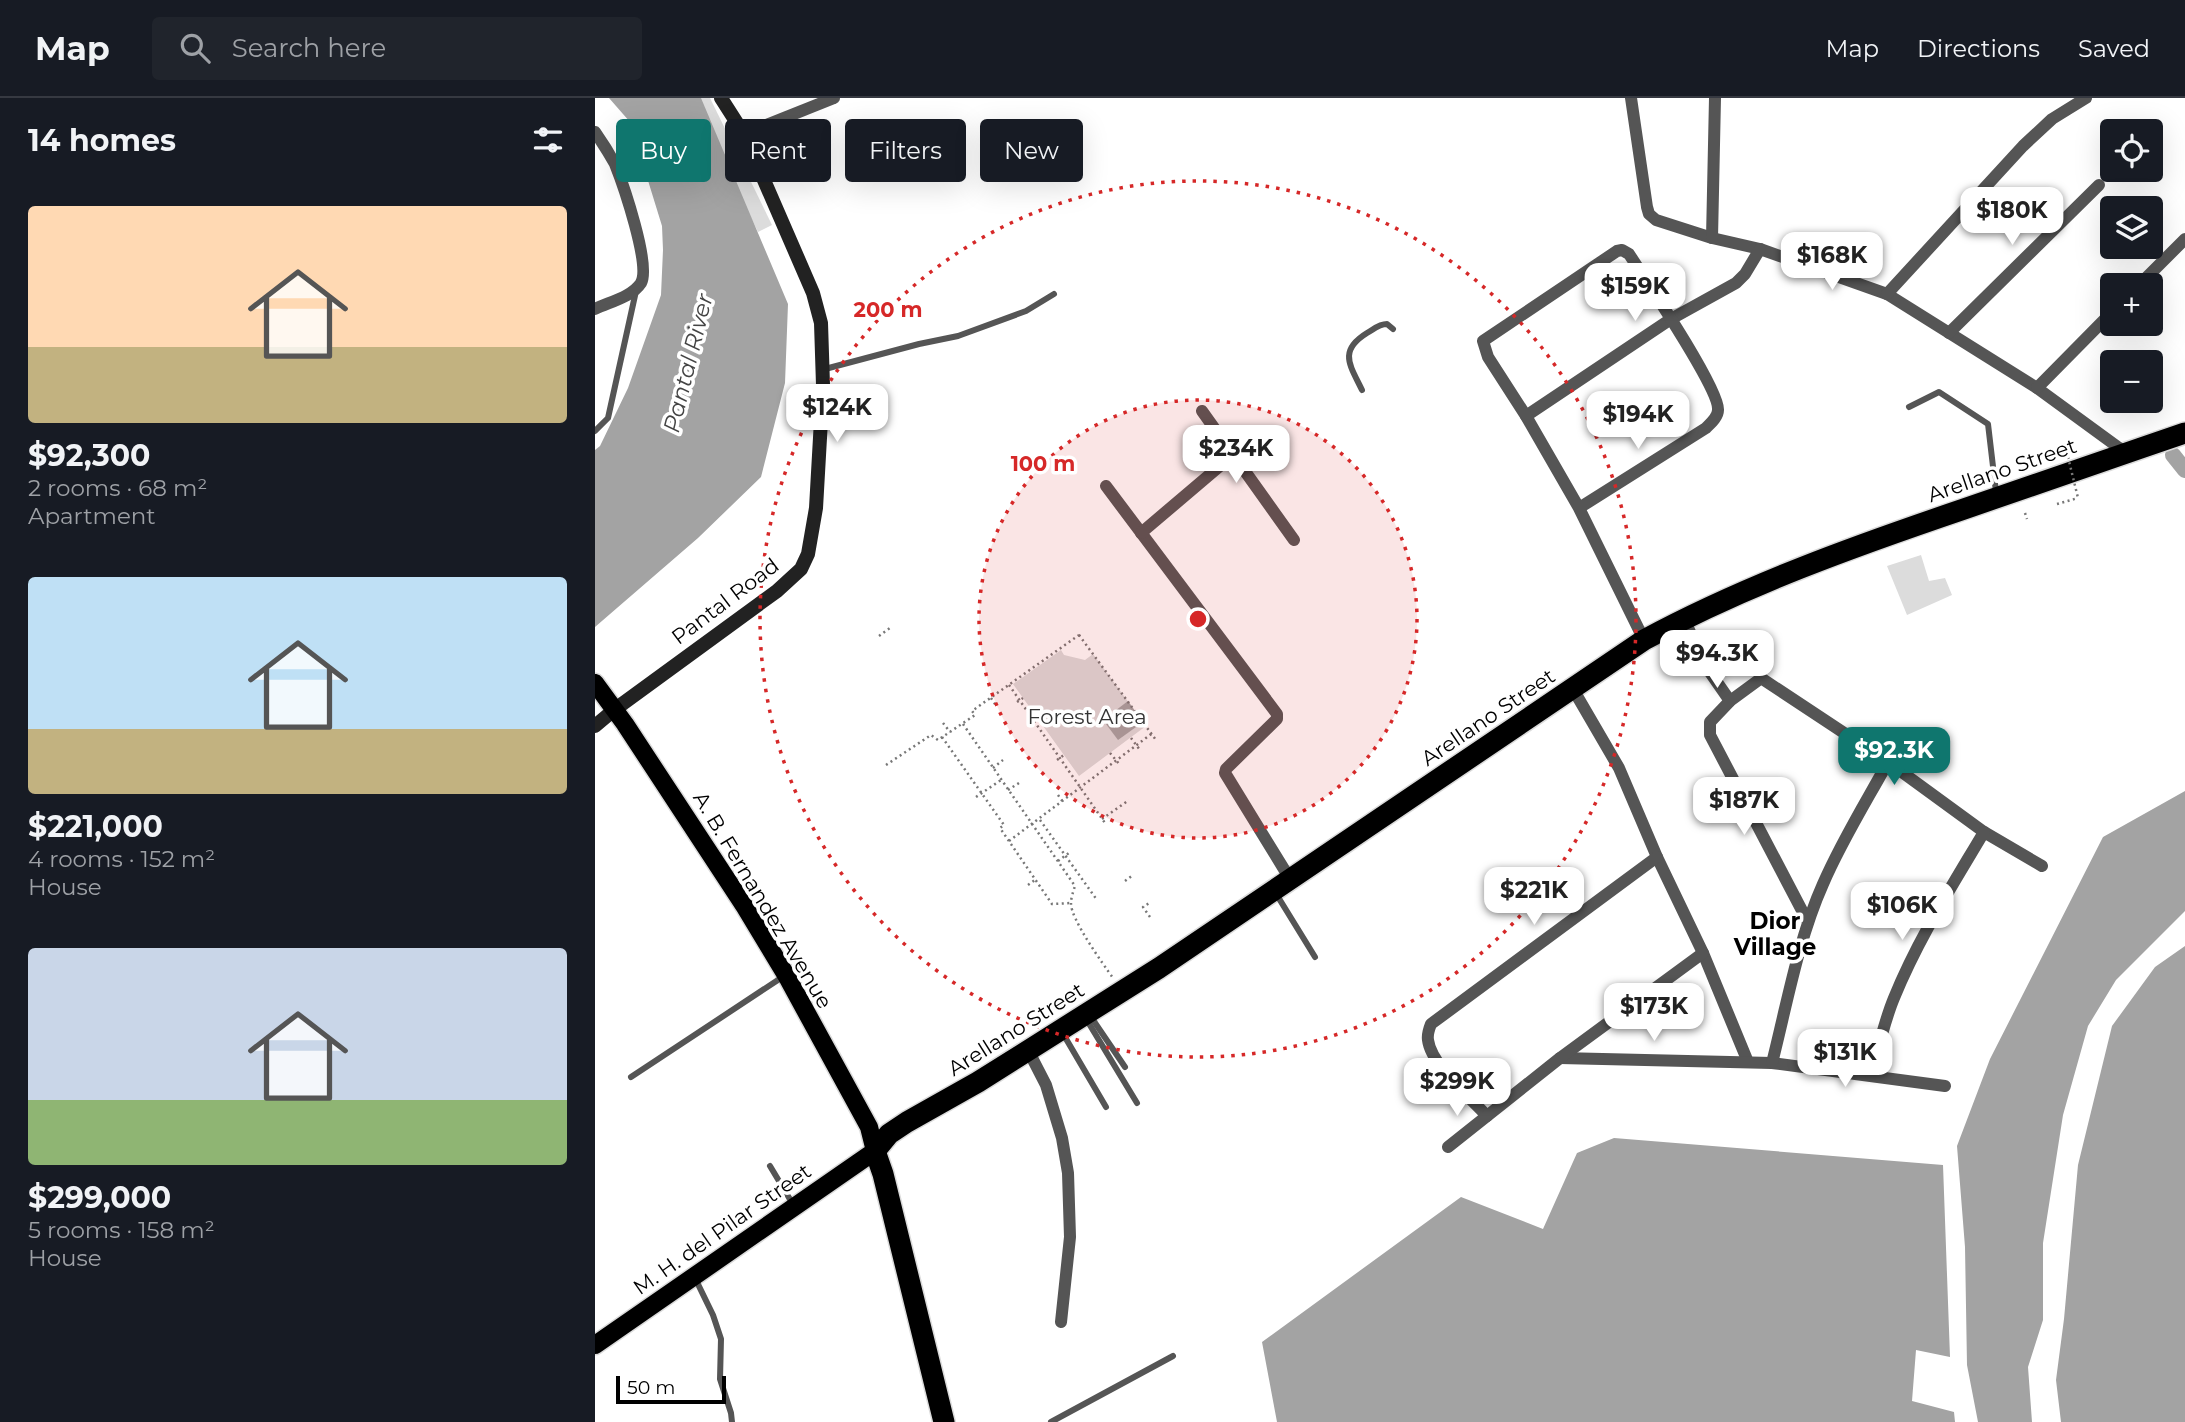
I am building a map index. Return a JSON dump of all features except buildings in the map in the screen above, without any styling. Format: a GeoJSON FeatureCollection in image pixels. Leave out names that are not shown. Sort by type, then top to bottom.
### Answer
{"type":"FeatureCollection","features":[{"type":"Feature","properties":{"kind":"highway","name":"Arellano Street"},"geometry":{"type":"LineString","coordinates":[[875,1151],[889,1134],[907,1122],[978,1082],[1122,991],[1644,640],[1782,575],[2185,433]]}},
{"type":"Feature","properties":{"kind":"highway"},"geometry":{"type":"LineString","coordinates":[[875,1151],[944,1422]]}},
{"type":"Feature","properties":{"kind":"main road","name":"A. B. Fernandez Avenue"},"geometry":{"type":"LineString","coordinates":[[599,688],[745,907],[786,975],[869,1127],[875,1151]]}},
{"type":"Feature","properties":{"kind":"main road","name":"M. H. del Pilar Street"},"geometry":{"type":"LineString","coordinates":[[595,1345],[875,1151]]}},
{"type":"Feature","properties":{"kind":"street","name":"Pantal Road"},"geometry":{"type":"LineString","coordinates":[[721,98],[734,119]]}},
{"type":"Feature","properties":{"kind":"street"},"geometry":{"type":"LineString","coordinates":[[782,119],[834,98]]}},
{"type":"Feature","properties":{"kind":"street"},"geometry":{"type":"LineString","coordinates":[[1631,98],[1647,206],[1656,220],[1712,238],[1761,249],[1887,295],[2037,388],[2126,453]]}},
{"type":"Feature","properties":{"kind":"street"},"geometry":{"type":"LineString","coordinates":[[1712,238],[1715,98]]}},
{"type":"Feature","properties":{"kind":"street"},"geometry":{"type":"LineString","coordinates":[[1887,295],[2023,146],[2071,102],[2086,98]]}},
{"type":"Feature","properties":{"kind":"street"},"geometry":{"type":"LineString","coordinates":[[595,132],[613,161],[627,194],[644,276],[636,289],[595,309]]}},
{"type":"Feature","properties":{"kind":"street","name":"Pantal Road"},"geometry":{"type":"LineString","coordinates":[[595,726],[777,591],[801,569],[808,554],[816,508],[823,370],[821,323],[813,293],[765,182]]}},
{"type":"Feature","properties":{"kind":"street"},"geometry":{"type":"LineString","coordinates":[[1949,333],[2099,185]]}},
{"type":"Feature","properties":{"kind":"street"},"geometry":{"type":"LineString","coordinates":[[2151,273],[2185,239]]}},
{"type":"Feature","properties":{"kind":"street"},"geometry":{"type":"LineString","coordinates":[[1526,415],[1671,319],[1736,284],[1761,249]]}},
{"type":"Feature","properties":{"kind":"street"},"geometry":{"type":"LineString","coordinates":[[1579,508],[1700,432],[1716,416],[1718,410],[1713,393],[1671,319],[1629,254],[1622,250],[1485,338],[1483,346],[1579,508],[1644,640]]}},
{"type":"Feature","properties":{"kind":"street"},"geometry":{"type":"LineString","coordinates":[[2037,388],[2100,324]]}},
{"type":"Feature","properties":{"kind":"street"},"geometry":{"type":"LineString","coordinates":[[1202,411],[1294,540]]}},
{"type":"Feature","properties":{"kind":"street"},"geometry":{"type":"LineString","coordinates":[[1141,533],[1234,454]]}},
{"type":"Feature","properties":{"kind":"street"},"geometry":{"type":"LineString","coordinates":[[1106,486],[1276,714],[1277,719],[1225,773],[1282,885]]}},
{"type":"Feature","properties":{"kind":"street"},"geometry":{"type":"LineString","coordinates":[[1684,619],[1705,665],[1730,701]]}},
{"type":"Feature","properties":{"kind":"street"},"geometry":{"type":"LineString","coordinates":[[1808,922],[1710,735],[1710,722],[1730,701],[1756,681],[1764,680],[1888,762],[1984,832],[2042,866]]}},
{"type":"Feature","properties":{"kind":"street"},"geometry":{"type":"LineString","coordinates":[[1573,689],[1619,768],[1657,857],[1703,953],[1748,1062]]}},
{"type":"Feature","properties":{"kind":"street"},"geometry":{"type":"LineString","coordinates":[[1772,1063],[1808,922],[1822,885],[1841,845],[1888,762]]}},
{"type":"Feature","properties":{"kind":"street"},"geometry":{"type":"LineString","coordinates":[[1871,1075],[1893,999],[1929,925],[1984,832]]}},
{"type":"Feature","properties":{"kind":"street"},"geometry":{"type":"LineString","coordinates":[[1487,1116],[1442,1069],[1430,1049],[1428,1032],[1431,1024],[1657,857]]}},
{"type":"Feature","properties":{"kind":"street"},"geometry":{"type":"LineString","coordinates":[[1448,1147],[1560,1058],[1703,953]]}},
{"type":"Feature","properties":{"kind":"street"},"geometry":{"type":"LineString","coordinates":[[1028,1049],[1046,1085],[1062,1138],[1068,1173],[1070,1237],[1061,1322]]}},
{"type":"Feature","properties":{"kind":"street"},"geometry":{"type":"LineString","coordinates":[[1560,1058],[1772,1063],[1944,1086]]}},
{"type":"Feature","properties":{"kind":"lane"},"geometry":{"type":"LineString","coordinates":[[595,431],[607,418],[636,289]]}},
{"type":"Feature","properties":{"kind":"lane"},"geometry":{"type":"LineString","coordinates":[[823,370],[958,336],[1025,311],[1054,294]]}},
{"type":"Feature","properties":{"kind":"lane"},"geometry":{"type":"LineString","coordinates":[[1362,390],[1348,362],[1349,350],[1356,340],[1381,324],[1387,324],[1394,329]]}},
{"type":"Feature","properties":{"kind":"lane"},"geometry":{"type":"LineString","coordinates":[[1909,407],[1939,392],[1988,424],[1996,498]]}},
{"type":"Feature","properties":{"kind":"lane"},"geometry":{"type":"LineString","coordinates":[[1282,885],[1315,957]]}},
{"type":"Feature","properties":{"kind":"lane"},"geometry":{"type":"LineString","coordinates":[[631,1077],[786,975]]}},
{"type":"Feature","properties":{"kind":"lane"},"geometry":{"type":"LineString","coordinates":[[1086,1014],[1125,1067]]}},
{"type":"Feature","properties":{"kind":"lane"},"geometry":{"type":"LineString","coordinates":[[1086,1014],[1137,1103]]}},
{"type":"Feature","properties":{"kind":"lane"},"geometry":{"type":"LineString","coordinates":[[1061,1030],[1106,1107]]}},
{"type":"Feature","properties":{"kind":"lane"},"geometry":{"type":"LineString","coordinates":[[770,1166],[795,1207]]}},
{"type":"Feature","properties":{"kind":"lane"},"geometry":{"type":"LineString","coordinates":[[694,1277],[722,1339],[720,1379],[732,1422]]}},
{"type":"Feature","properties":{"kind":"lane"},"geometry":{"type":"LineString","coordinates":[[1051,1422],[1173,1356]]}},
{"type":"Feature","properties":{"kind":"path"},"geometry":{"type":"LineString","coordinates":[[2057,504],[2078,498],[2068,457]]}},
{"type":"Feature","properties":{"kind":"path"},"geometry":{"type":"LineString","coordinates":[[2025,513],[2027,519]]}},
{"type":"Feature","properties":{"kind":"path"},"geometry":{"type":"LineString","coordinates":[[879,636],[890,628]]}},
{"type":"Feature","properties":{"kind":"path"},"geometry":{"type":"LineString","coordinates":[[886,765],[931,735],[938,740],[963,724],[975,715],[972,711],[1079,634],[1156,740]]}},
{"type":"Feature","properties":{"kind":"path"},"geometry":{"type":"LineString","coordinates":[[1008,685],[1103,821],[1129,800]]}},
{"type":"Feature","properties":{"kind":"path"},"geometry":{"type":"LineString","coordinates":[[991,697],[997,707]]}},
{"type":"Feature","properties":{"kind":"path"},"geometry":{"type":"LineString","coordinates":[[943,723],[950,732]]}},
{"type":"Feature","properties":{"kind":"path"},"geometry":{"type":"LineString","coordinates":[[963,724],[1075,886],[1071,903],[1073,912],[1094,951],[1122,991]]}},
{"type":"Feature","properties":{"kind":"path"},"geometry":{"type":"LineString","coordinates":[[1009,841],[1153,734]]}},
{"type":"Feature","properties":{"kind":"path"},"geometry":{"type":"LineString","coordinates":[[942,737],[1004,825],[1000,828],[1012,850],[1052,904],[1071,903]]}},
{"type":"Feature","properties":{"kind":"path"},"geometry":{"type":"LineString","coordinates":[[1131,738],[1140,750]]}},
{"type":"Feature","properties":{"kind":"path"},"geometry":{"type":"LineString","coordinates":[[1110,753],[1120,765]]}},
{"type":"Feature","properties":{"kind":"path"},"geometry":{"type":"LineString","coordinates":[[993,768],[1003,760]]}},
{"type":"Feature","properties":{"kind":"path"},"geometry":{"type":"LineString","coordinates":[[976,797],[1001,780]]}},
{"type":"Feature","properties":{"kind":"path"},"geometry":{"type":"LineString","coordinates":[[1008,790],[1019,783]]}},
{"type":"Feature","properties":{"kind":"path"},"geometry":{"type":"LineString","coordinates":[[1058,795],[1063,802]]}},
{"type":"Feature","properties":{"kind":"path"},"geometry":{"type":"LineString","coordinates":[[1114,811],[1117,816]]}},
{"type":"Feature","properties":{"kind":"path"},"geometry":{"type":"LineString","coordinates":[[1040,819],[1068,854],[1097,900]]}},
{"type":"Feature","properties":{"kind":"path"},"geometry":{"type":"LineString","coordinates":[[1058,861],[1068,854]]}},
{"type":"Feature","properties":{"kind":"path"},"geometry":{"type":"LineString","coordinates":[[1125,881],[1133,876]]}},
{"type":"Feature","properties":{"kind":"path"},"geometry":{"type":"LineString","coordinates":[[1028,885],[1035,880]]}},
{"type":"Feature","properties":{"kind":"path"},"geometry":{"type":"LineString","coordinates":[[1150,917],[1143,907],[1151,902]]}},
{"type":"Feature","properties":{"kind":"green space"},"geometry":{"type":"Polygon","coordinates":[[[693,98],[710,98],[725,129],[725,164],[711,135],[711,119],[703,119],[693,98]]]}},
{"type":"Feature","properties":{"kind":"green space"},"geometry":{"type":"Polygon","coordinates":[[[734,182],[751,182],[772,225],[758,232],[734,182]]]}},
{"type":"Feature","properties":{"kind":"green space"},"geometry":{"type":"Polygon","coordinates":[[[1921,555],[1929,581],[1945,578],[1952,595],[1907,615],[1887,566],[1921,555]]]}},
{"type":"Feature","properties":{"kind":"green space","name":"Forest Area"},"geometry":{"type":"Polygon","coordinates":[[[1061,650],[1064,655],[1085,660],[1093,654],[1146,726],[1079,776],[1013,684],[1061,650]]]}},
{"type":"Feature","properties":{"kind":"water"},"geometry":{"type":"Polygon","coordinates":[[[609,98],[701,98],[710,119],[627,119],[609,98]]]}},
{"type":"Feature","properties":{"kind":"water","name":"Pantal River"},"geometry":{"type":"Polygon","coordinates":[[[711,122],[725,155],[725,182],[736,182],[788,304],[785,383],[761,477],[698,538],[595,627],[595,450],[600,446],[628,388],[661,295],[662,226],[648,182],[711,182],[711,122]]]}},
{"type":"Feature","properties":{"kind":"water"},"geometry":{"type":"Polygon","coordinates":[[[1128,701],[1143,722],[1118,740],[1103,720],[1128,701]]]}},
{"type":"Feature","properties":{"kind":"water"},"geometry":{"type":"Polygon","coordinates":[[[2185,791],[2185,911],[2116,980],[2088,1026],[2063,1115],[2043,1243],[2043,1320],[2028,1367],[2032,1422],[1978,1422],[1967,1365],[1965,1247],[1957,1146],[1990,1059],[2103,837],[2185,791]]]}},
{"type":"Feature","properties":{"kind":"water"},"geometry":{"type":"Polygon","coordinates":[[[2185,946],[2185,1422],[2061,1422],[2056,1380],[2078,1165],[2112,1026],[2155,967],[2185,946]]]}},
{"type":"Feature","properties":{"kind":"water"},"geometry":{"type":"Polygon","coordinates":[[[1614,1138],[1943,1165],[1950,1357],[1916,1350],[1912,1401],[1954,1412],[1955,1422],[1277,1422],[1262,1342],[1461,1197],[1543,1229],[1577,1153],[1614,1138]]]}},
{"type":"Feature","properties":{"kind":"waterway"},"geometry":{"type":"LineString","coordinates":[[2173,455],[2185,470]]}},
{"type":"Feature","properties":{"kind":"district","name":"Dior Village"},"geometry":{"type":"Point","coordinates":[1775,934]}}]}
